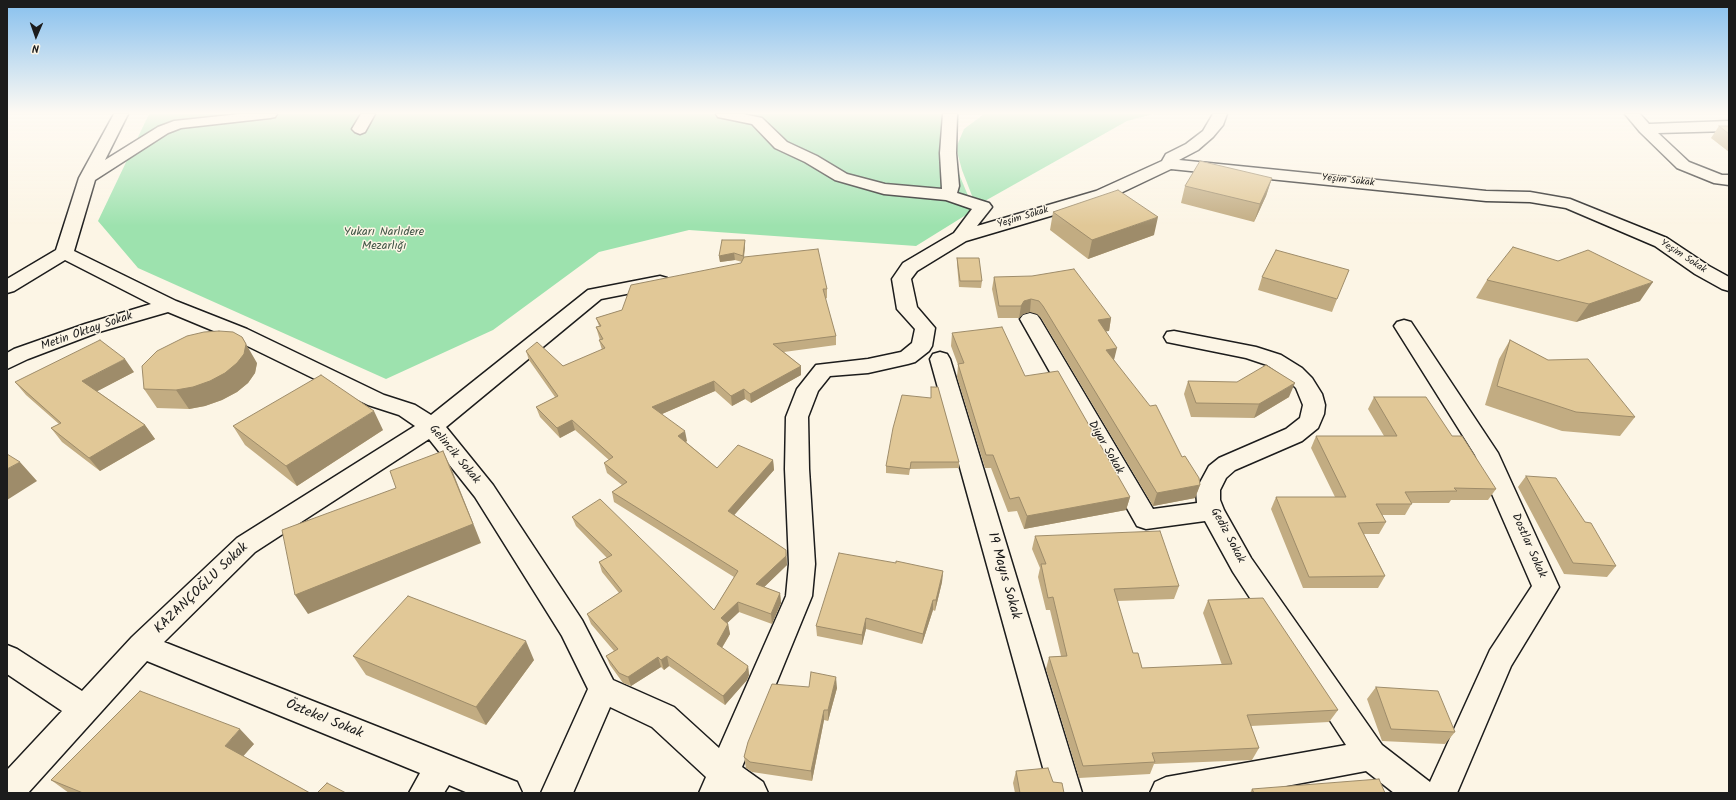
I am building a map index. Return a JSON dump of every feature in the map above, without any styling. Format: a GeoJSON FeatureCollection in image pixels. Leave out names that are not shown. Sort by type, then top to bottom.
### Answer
{"type":"FeatureCollection","features":[{"type":"Feature","properties":{"kind":"street"},"geometry":{"type":"LineString","coordinates":[[7,287],[64,253],[87,178],[101,151]]}},
{"type":"Feature","properties":{"kind":"street"},"geometry":{"type":"LineString","coordinates":[[87,178],[129,151]]}},
{"type":"Feature","properties":{"kind":"street"},"geometry":{"type":"LineString","coordinates":[[719,783],[799,596],[802,564],[797,469],[797,417],[808,389],[824,370],[868,366],[908,357],[922,346],[925,328],[907,310],[901,279],[910,267],[960,237],[983,207],[948,195],[884,189],[841,176],[795,151]]}},
{"type":"Feature","properties":{"kind":"street"},"geometry":{"type":"LineString","coordinates":[[948,151],[951,186],[948,195]]}},
{"type":"Feature","properties":{"kind":"street"},"geometry":{"type":"LineString","coordinates":[[1169,164],[1172,157],[1183,151]]}},
{"type":"Feature","properties":{"kind":"street"},"geometry":{"type":"LineString","coordinates":[[1669,151],[1683,165],[1720,180],[1729,180]]}},
{"type":"Feature","properties":{"kind":"street","name":"Yeşim Sokak"},"geometry":{"type":"LineString","coordinates":[[960,237],[1102,194],[1169,164],[1486,196],[1530,197],[1570,204],[1661,242],[1702,270],[1729,285]]}},
{"type":"Feature","properties":{"kind":"street","name":"Gelincik Sokak"},"geometry":{"type":"LineString","coordinates":[[64,253],[169,305],[240,334],[376,400],[407,410],[432,426],[484,490],[572,628],[603,689]]}},
{"type":"Feature","properties":{"kind":"street","name":"KAZANÇOĞLU Sokak"},"geometry":{"type":"LineString","coordinates":[[7,793],[142,646],[246,545],[432,426],[595,294],[681,278]]}},
{"type":"Feature","properties":{"kind":"street","name":"Metin Oktay Sokak"},"geometry":{"type":"LineString","coordinates":[[7,362],[21,354],[92,328],[169,305]]}},
{"type":"Feature","properties":{"kind":"street","name":"Diyar Sokak"},"geometry":{"type":"LineString","coordinates":[[1030,319],[1146,519],[1212,511]]}},
{"type":"Feature","properties":{"kind":"street","name":"Dostlar Sokak"},"geometry":{"type":"LineString","coordinates":[[1404,326],[1445,392],[1486,453],[1546,587],[1500,659],[1441,793]]}},
{"type":"Feature","properties":{"kind":"street","name":"Gediz Sokak"},"geometry":{"type":"LineString","coordinates":[[1174,338],[1249,352],[1274,360],[1285,366],[1300,378],[1311,394],[1314,405],[1313,414],[1310,422],[1303,430],[1294,436],[1227,464],[1217,472],[1211,481],[1208,490],[1208,500],[1212,511],[1242,564],[1371,755],[1420,793]]}},
{"type":"Feature","properties":{"kind":"street","name":"19 Mayıs Sokak"},"geometry":{"type":"LineString","coordinates":[[940,359],[1066,793]]}},
{"type":"Feature","properties":{"kind":"street","name":"Öztekel Sokak"},"geometry":{"type":"LineString","coordinates":[[142,646],[506,793]]}},
{"type":"Feature","properties":{"kind":"street"},"geometry":{"type":"LineString","coordinates":[[7,658],[84,709]]}},
{"type":"Feature","properties":{"kind":"street"},"geometry":{"type":"LineString","coordinates":[[557,793],[603,689],[663,717],[719,783],[752,793]]}},
{"type":"Feature","properties":{"kind":"street"},"geometry":{"type":"LineString","coordinates":[[1166,793],[1371,755]]}},
{"type":"Feature","properties":{"kind":"street"},"geometry":{"type":"LineString","coordinates":[[426,793],[442,768]]}},
{"type":"Feature","properties":{"kind":"green space","name":"Yukarı Narlıdere Mezarlığı"},"geometry":{"type":"Polygon","coordinates":[[[131,151],[955,151],[954,162],[974,210],[916,246],[689,230],[599,252],[493,330],[386,379],[138,268],[98,221],[131,151]]]}},
{"type":"Feature","properties":{"kind":"green space"},"geometry":{"type":"Polygon","coordinates":[[[957,151],[1073,151],[976,206],[962,170],[957,151]]]}},
{"type":"Feature","properties":{"kind":"building"},"geometry":{"type":"Polygon","coordinates":[[[1200,161],[1272,178],[1260,204],[1185,186],[1200,161]]]}},
{"type":"Feature","properties":{"kind":"building"},"geometry":{"type":"Polygon","coordinates":[[[1118,190],[1158,217],[1092,240],[1053,212],[1118,190]]]}},
{"type":"Feature","properties":{"kind":"building"},"geometry":{"type":"Polygon","coordinates":[[[722,240],[745,240],[743,256],[734,253],[719,256],[722,240]]]}},
{"type":"Feature","properties":{"kind":"building"},"geometry":{"type":"Polygon","coordinates":[[[1513,247],[1558,261],[1588,250],[1653,282],[1589,304],[1487,280],[1513,247]]]}},
{"type":"Feature","properties":{"kind":"building"},"geometry":{"type":"Polygon","coordinates":[[[818,249],[827,289],[823,289],[836,336],[773,344],[801,366],[750,394],[744,389],[731,396],[714,381],[652,407],[685,431],[678,436],[717,468],[738,445],[773,460],[728,511],[786,550],[786,556],[756,584],[780,593],[771,614],[738,602],[721,618],[728,624],[717,644],[748,666],[746,671],[723,696],[667,656],[661,660],[658,657],[628,677],[619,673],[606,656],[618,649],[587,614],[622,591],[599,562],[612,555],[572,517],[600,499],[714,610],[738,571],[612,492],[627,482],[604,463],[613,457],[572,420],[557,428],[536,407],[558,396],[526,351],[537,342],[563,366],[605,348],[599,340],[603,339],[596,327],[601,326],[596,318],[622,310],[631,285],[741,263],[744,257],[818,249]]]}},
{"type":"Feature","properties":{"kind":"building"},"geometry":{"type":"Polygon","coordinates":[[[1276,250],[1349,270],[1337,299],[1262,277],[1276,250]]]}},
{"type":"Feature","properties":{"kind":"building"},"geometry":{"type":"Polygon","coordinates":[[[957,258],[979,258],[982,281],[960,281],[957,258]]]}},
{"type":"Feature","properties":{"kind":"building"},"geometry":{"type":"Polygon","coordinates":[[[1074,269],[1111,318],[1098,320],[1117,348],[1106,350],[1150,406],[1156,405],[1182,457],[1185,456],[1199,478],[1200,485],[1157,493],[1039,301],[1031,299],[1024,301],[1021,306],[999,306],[994,277],[1032,276],[1074,269]]]}},
{"type":"Feature","properties":{"kind":"building"},"geometry":{"type":"Polygon","coordinates":[[[1002,327],[1025,376],[1058,371],[1130,497],[1027,516],[1019,497],[1010,499],[993,455],[986,455],[958,364],[964,363],[952,333],[1002,327]]]}},
{"type":"Feature","properties":{"kind":"building"},"geometry":{"type":"Polygon","coordinates":[[[204,332],[233,332],[242,337],[246,344],[244,354],[237,363],[225,373],[210,381],[193,387],[176,390],[144,389],[142,366],[157,351],[187,336],[204,332]]]}},
{"type":"Feature","properties":{"kind":"building"},"geometry":{"type":"Polygon","coordinates":[[[100,340],[125,359],[82,381],[145,425],[89,458],[51,428],[61,423],[15,382],[100,340]]]}},
{"type":"Feature","properties":{"kind":"building"},"geometry":{"type":"Polygon","coordinates":[[[1510,340],[1548,360],[1588,359],[1635,417],[1576,412],[1497,386],[1510,340]]]}},
{"type":"Feature","properties":{"kind":"building"},"geometry":{"type":"Polygon","coordinates":[[[1266,365],[1295,383],[1259,404],[1196,403],[1188,381],[1237,382],[1266,365]]]}},
{"type":"Feature","properties":{"kind":"building"},"geometry":{"type":"Polygon","coordinates":[[[321,375],[374,411],[286,466],[233,426],[321,375]]]}},
{"type":"Feature","properties":{"kind":"building"},"geometry":{"type":"Polygon","coordinates":[[[931,387],[938,387],[959,462],[911,462],[910,469],[886,466],[893,428],[902,395],[931,398],[931,387]]]}},
{"type":"Feature","properties":{"kind":"building"},"geometry":{"type":"Polygon","coordinates":[[[1374,397],[1426,397],[1452,436],[1462,436],[1496,489],[1454,488],[1457,491],[1405,492],[1412,504],[1376,504],[1386,522],[1358,523],[1385,576],[1309,577],[1276,497],[1346,497],[1316,436],[1397,436],[1374,397]]]}},
{"type":"Feature","properties":{"kind":"building"},"geometry":{"type":"Polygon","coordinates":[[[443,451],[473,524],[295,595],[282,530],[396,488],[390,471],[443,451]]]}},
{"type":"Feature","properties":{"kind":"building"},"geometry":{"type":"Polygon","coordinates":[[[7,454],[20,462],[7,469],[7,454]]]}},
{"type":"Feature","properties":{"kind":"building"},"geometry":{"type":"Polygon","coordinates":[[[1526,476],[1556,478],[1585,522],[1591,523],[1616,566],[1573,563],[1526,476]]]}},
{"type":"Feature","properties":{"kind":"building"},"geometry":{"type":"Polygon","coordinates":[[[1160,531],[1179,586],[1114,589],[1133,653],[1138,653],[1142,668],[1232,664],[1208,600],[1263,598],[1338,710],[1247,715],[1259,748],[1152,753],[1155,762],[1083,766],[1049,657],[1067,656],[1053,597],[1048,598],[1041,564],[1046,564],[1035,536],[1160,531]]]}},
{"type":"Feature","properties":{"kind":"building"},"geometry":{"type":"Polygon","coordinates":[[[839,553],[896,563],[896,561],[943,571],[936,600],[933,600],[923,634],[866,618],[862,635],[816,626],[839,553]]]}},
{"type":"Feature","properties":{"kind":"building"},"geometry":{"type":"Polygon","coordinates":[[[408,596],[526,641],[476,707],[353,656],[408,596]]]}},
{"type":"Feature","properties":{"kind":"building"},"geometry":{"type":"Polygon","coordinates":[[[811,672],[836,677],[828,710],[824,710],[811,771],[750,762],[744,757],[748,742],[772,684],[809,687],[811,672]]]}},
{"type":"Feature","properties":{"kind":"building"},"geometry":{"type":"Polygon","coordinates":[[[1376,687],[1438,691],[1455,732],[1391,729],[1376,687]]]}},
{"type":"Feature","properties":{"kind":"building"},"geometry":{"type":"Polygon","coordinates":[[[140,691],[240,729],[225,746],[310,793],[83,793],[51,780],[140,691]]]}},
{"type":"Feature","properties":{"kind":"building"},"geometry":{"type":"Polygon","coordinates":[[[1048,768],[1053,782],[1062,783],[1064,793],[1020,793],[1016,771],[1048,768]]]}},
{"type":"Feature","properties":{"kind":"building"},"geometry":{"type":"Polygon","coordinates":[[[1379,779],[1385,793],[1254,793],[1252,789],[1379,779]]]}},
{"type":"Feature","properties":{"kind":"building"},"geometry":{"type":"Polygon","coordinates":[[[327,783],[346,793],[317,793],[327,783]]]}}]}
